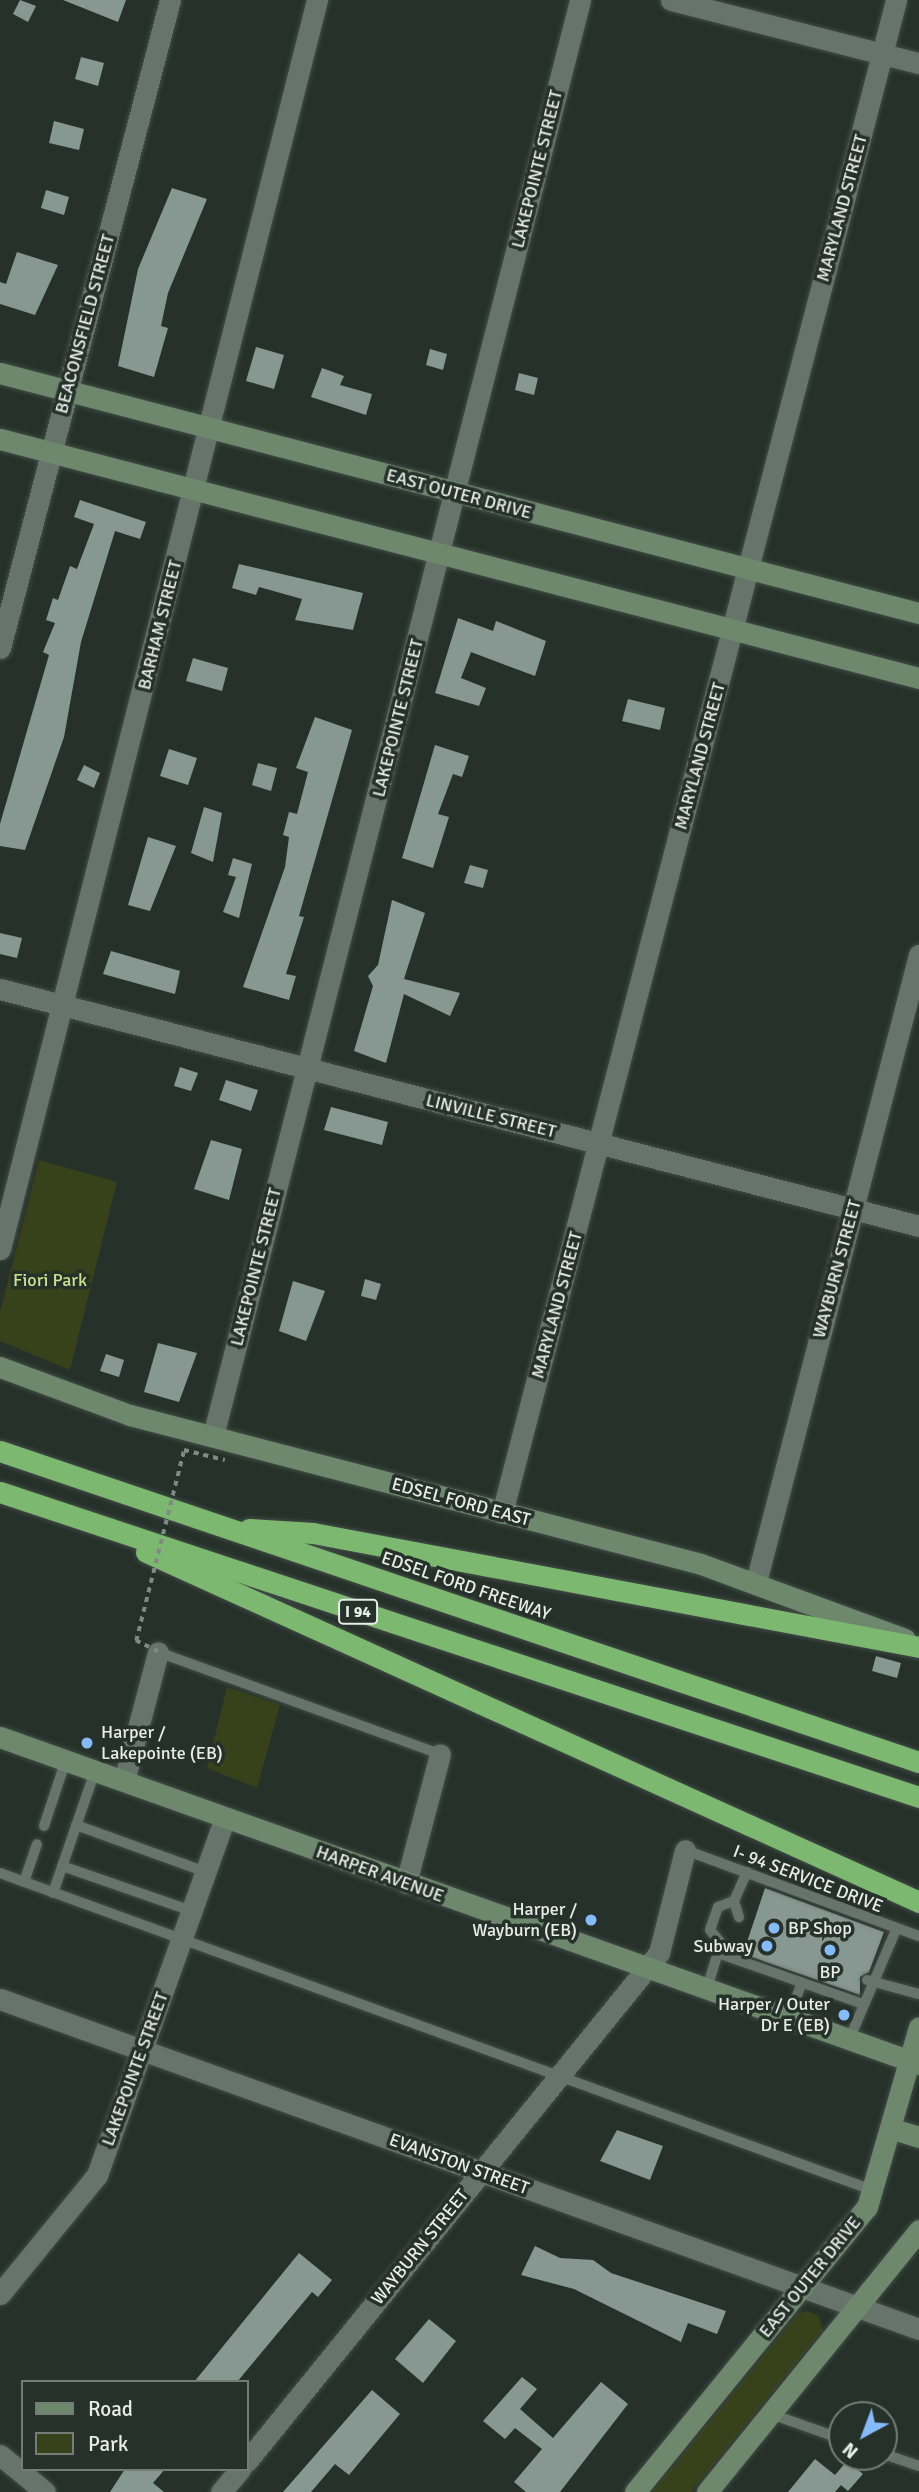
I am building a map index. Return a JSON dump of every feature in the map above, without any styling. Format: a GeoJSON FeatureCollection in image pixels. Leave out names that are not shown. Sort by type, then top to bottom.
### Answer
{"type":"FeatureCollection","features":[{"type":"Feature","properties":{"kind":"highway","name":"EDSEL FORD FREEWAY"},"geometry":{"type":"LineString","coordinates":[[0,1451],[919,1762]]}},
{"type":"Feature","properties":{"kind":"highway","name":"I 94"},"geometry":{"type":"LineString","coordinates":[[0,1492],[98,1527],[919,1797]]}},
{"type":"Feature","properties":{"kind":"highway"},"geometry":{"type":"LineString","coordinates":[[98,1527],[206,1584],[919,1902]]}},
{"type":"Feature","properties":{"kind":"highway"},"geometry":{"type":"LineString","coordinates":[[224,1528],[313,1533],[919,1646]]}},
{"type":"Feature","properties":{"kind":"street","name":"BEACONSFIELD STREET"},"geometry":{"type":"LineString","coordinates":[[0,648],[170,0]]}},
{"type":"Feature","properties":{"kind":"street","name":"BARHAM STREET"},"geometry":{"type":"LineString","coordinates":[[0,1249],[317,0]]}},
{"type":"Feature","properties":{"kind":"street","name":"LAKEPOINTE STREET"},"geometry":{"type":"LineString","coordinates":[[213,1436],[580,0]]}},
{"type":"Feature","properties":{"kind":"street"},"geometry":{"type":"LineString","coordinates":[[671,0],[919,63]]}},
{"type":"Feature","properties":{"kind":"street","name":"MARYLAND STREET"},"geometry":{"type":"LineString","coordinates":[[502,1513],[897,0]]}},
{"type":"Feature","properties":{"kind":"street","name":"EAST OUTER DRIVE"},"geometry":{"type":"LineString","coordinates":[[0,373],[919,613]]}},
{"type":"Feature","properties":{"kind":"street"},"geometry":{"type":"LineString","coordinates":[[0,439],[919,678]]}},
{"type":"Feature","properties":{"kind":"street","name":"WAYBURN STREET"},"geometry":{"type":"LineString","coordinates":[[756,1582],[919,955]]}},
{"type":"Feature","properties":{"kind":"street","name":"LINVILLE STREET"},"geometry":{"type":"LineString","coordinates":[[0,989],[919,1226]]}},
{"type":"Feature","properties":{"kind":"street","name":"EDSEL FORD EAST"},"geometry":{"type":"LineString","coordinates":[[0,1367],[89,1402],[756,1582],[919,1646]]}},
{"type":"Feature","properties":{"kind":"street"},"geometry":{"type":"LineString","coordinates":[[124,1782],[158,1652]]}},
{"type":"Feature","properties":{"kind":"street","name":"HARPER AVENUE"},"geometry":{"type":"LineString","coordinates":[[0,1737],[706,1991],[915,2063]]}},
{"type":"Feature","properties":{"kind":"street"},"geometry":{"type":"LineString","coordinates":[[406,1883],[440,1754]]}},
{"type":"Feature","properties":{"kind":"street","name":"LAKEPOINTE STREET"},"geometry":{"type":"LineString","coordinates":[[0,2294],[97,2175],[225,1818]]}},
{"type":"Feature","properties":{"kind":"street","name":"WAYBURN STREET"},"geometry":{"type":"LineString","coordinates":[[248,2460],[659,1953],[685,1850]]}},
{"type":"Feature","properties":{"kind":"street","name":"EVANSTON STREET"},"geometry":{"type":"LineString","coordinates":[[0,1999],[919,2329]]}},
{"type":"Feature","properties":{"kind":"street","name":"EAST OUTER DRIVE"},"geometry":{"type":"LineString","coordinates":[[635,2492],[875,2191],[915,2063],[919,2027]]}},
{"type":"Feature","properties":{"kind":"street"},"geometry":{"type":"LineString","coordinates":[[893,2130],[919,2137]]}},
{"type":"Feature","properties":{"kind":"street"},"geometry":{"type":"LineString","coordinates":[[707,2492],[919,2231]]}},
{"type":"Feature","properties":{"kind":"street"},"geometry":{"type":"LineString","coordinates":[[0,2455],[45,2492]]}},
{"type":"Feature","properties":{"kind":"street"},"geometry":{"type":"LineString","coordinates":[[222,2492],[238,2471]]}},
{"type":"Feature","properties":{"kind":"lane"},"geometry":{"type":"LineString","coordinates":[[158,1652],[440,1754]]}},
{"type":"Feature","properties":{"kind":"lane"},"geometry":{"type":"LineString","coordinates":[[44,1825],[66,1760]]}},
{"type":"Feature","properties":{"kind":"lane"},"geometry":{"type":"LineString","coordinates":[[53,1893],[95,1771]]}},
{"type":"Feature","properties":{"kind":"lane"},"geometry":{"type":"LineString","coordinates":[[76,1825],[206,1872]]}},
{"type":"Feature","properties":{"kind":"lane"},"geometry":{"type":"LineString","coordinates":[[24,1882],[37,1844]]}},
{"type":"Feature","properties":{"kind":"lane","name":"I- 94 SERVICE DRIVE"},"geometry":{"type":"LineString","coordinates":[[685,1850],[747,1872],[815,1903],[895,1932],[919,1936]]}},
{"type":"Feature","properties":{"kind":"lane"},"geometry":{"type":"LineString","coordinates":[[62,1866],[191,1911]]}},
{"type":"Feature","properties":{"kind":"lane"},"geometry":{"type":"LineString","coordinates":[[739,1917],[734,1901],[747,1872]]}},
{"type":"Feature","properties":{"kind":"lane"},"geometry":{"type":"LineString","coordinates":[[0,1873],[561,2074],[875,2191]]}},
{"type":"Feature","properties":{"kind":"lane"},"geometry":{"type":"LineString","coordinates":[[734,1901],[718,1907],[709,1930],[719,1948],[789,1974],[802,1983],[863,2004]]}},
{"type":"Feature","properties":{"kind":"lane"},"geometry":{"type":"LineString","coordinates":[[849,2040],[881,1958],[895,1932]]}},
{"type":"Feature","properties":{"kind":"lane"},"geometry":{"type":"LineString","coordinates":[[706,1991],[719,1948],[732,1937]]}},
{"type":"Feature","properties":{"kind":"lane"},"geometry":{"type":"LineString","coordinates":[[872,1982],[919,1994]]}},
{"type":"Feature","properties":{"kind":"lane"},"geometry":{"type":"LineString","coordinates":[[788,2019],[802,1983]]}},
{"type":"Feature","properties":{"kind":"lane"},"geometry":{"type":"LineString","coordinates":[[771,2414],[828,2434]]}},
{"type":"Feature","properties":{"kind":"lane"},"geometry":{"type":"LineString","coordinates":[[898,2459],[919,2466]]}},
{"type":"Feature","properties":{"kind":"path"},"geometry":{"type":"LineString","coordinates":[[158,1652],[136,1641],[184,1450],[225,1460]]}},
{"type":"Feature","properties":{"kind":"green space","name":"Fiori Park"},"geometry":{"type":"Polygon","coordinates":[[[39,1160],[117,1182],[70,1370],[0,1341],[0,1312],[39,1160]]]}},
{"type":"Feature","properties":{"kind":"green space"},"geometry":{"type":"Polygon","coordinates":[[[227,1687],[280,1705],[257,1788],[207,1768],[227,1687]]]}},
{"type":"Feature","properties":{"kind":"green space"},"geometry":{"type":"Polygon","coordinates":[[[808,2311],[819,2316],[823,2330],[691,2492],[652,2492],[798,2313],[808,2311]]]}},
{"type":"Feature","properties":{"kind":"building"},"geometry":{"type":"Polygon","coordinates":[[[20,0],[36,6],[28,22],[13,14],[20,0]]]}},
{"type":"Feature","properties":{"kind":"building"},"geometry":{"type":"Polygon","coordinates":[[[63,0],[126,0],[118,22],[63,0]]]}},
{"type":"Feature","properties":{"kind":"building"},"geometry":{"type":"Polygon","coordinates":[[[81,57],[104,63],[98,86],[75,79],[81,57]]]}},
{"type":"Feature","properties":{"kind":"building"},"geometry":{"type":"Polygon","coordinates":[[[54,121],[84,129],[79,150],[49,143],[54,121]]]}},
{"type":"Feature","properties":{"kind":"building"},"geometry":{"type":"Polygon","coordinates":[[[172,188],[207,199],[168,293],[161,326],[168,328],[154,377],[118,366],[138,269],[172,188]]]}},
{"type":"Feature","properties":{"kind":"building"},"geometry":{"type":"Polygon","coordinates":[[[46,190],[69,197],[64,215],[41,208],[46,190]]]}},
{"type":"Feature","properties":{"kind":"building"},"geometry":{"type":"Polygon","coordinates":[[[17,252],[58,265],[35,315],[0,304],[0,282],[6,284],[17,252]]]}},
{"type":"Feature","properties":{"kind":"building"},"geometry":{"type":"Polygon","coordinates":[[[256,347],[284,355],[274,389],[246,381],[256,347]]]}},
{"type":"Feature","properties":{"kind":"building"},"geometry":{"type":"Polygon","coordinates":[[[430,349],[447,354],[443,370],[426,365],[430,349]]]}},
{"type":"Feature","properties":{"kind":"building"},"geometry":{"type":"Polygon","coordinates":[[[322,368],[344,376],[340,385],[372,394],[366,415],[311,397],[322,368]]]}},
{"type":"Feature","properties":{"kind":"building"},"geometry":{"type":"Polygon","coordinates":[[[519,373],[538,378],[534,395],[515,390],[519,373]]]}},
{"type":"Feature","properties":{"kind":"building"},"geometry":{"type":"Polygon","coordinates":[[[80,500],[146,522],[140,539],[115,531],[81,642],[64,737],[25,850],[0,846],[0,824],[49,655],[43,652],[55,623],[46,620],[53,598],[58,600],[70,566],[77,569],[94,524],[74,517],[80,500]]]}},
{"type":"Feature","properties":{"kind":"building"},"geometry":{"type":"Polygon","coordinates":[[[239,564],[363,593],[353,630],[295,620],[302,599],[259,587],[256,595],[232,588],[239,564]]]}},
{"type":"Feature","properties":{"kind":"building"},"geometry":{"type":"Polygon","coordinates":[[[458,618],[493,631],[496,621],[546,641],[535,676],[471,652],[461,678],[486,688],[479,706],[435,693],[458,618]]]}},
{"type":"Feature","properties":{"kind":"building"},"geometry":{"type":"Polygon","coordinates":[[[193,658],[228,668],[222,691],[186,681],[193,658]]]}},
{"type":"Feature","properties":{"kind":"building"},"geometry":{"type":"Polygon","coordinates":[[[628,699],[665,708],[660,730],[622,721],[628,699]]]}},
{"type":"Feature","properties":{"kind":"building"},"geometry":{"type":"Polygon","coordinates":[[[315,717],[352,730],[299,916],[304,917],[286,974],[296,976],[289,1000],[243,987],[285,867],[289,837],[283,835],[289,812],[297,814],[308,772],[296,768],[315,717]]]}},
{"type":"Feature","properties":{"kind":"building"},"geometry":{"type":"Polygon","coordinates":[[[435,745],[469,756],[462,777],[453,774],[438,814],[449,817],[433,868],[402,858],[435,745]]]}},
{"type":"Feature","properties":{"kind":"building"},"geometry":{"type":"Polygon","coordinates":[[[169,749],[197,758],[188,785],[160,776],[169,749]]]}},
{"type":"Feature","properties":{"kind":"building"},"geometry":{"type":"Polygon","coordinates":[[[258,763],[277,768],[271,791],[252,785],[258,763]]]}},
{"type":"Feature","properties":{"kind":"building"},"geometry":{"type":"Polygon","coordinates":[[[84,765],[100,773],[94,788],[77,780],[84,765]]]}},
{"type":"Feature","properties":{"kind":"building"},"geometry":{"type":"Polygon","coordinates":[[[204,807],[222,813],[213,862],[191,853],[204,807]]]}},
{"type":"Feature","properties":{"kind":"building"},"geometry":{"type":"Polygon","coordinates":[[[148,837],[176,846],[150,911],[128,905],[148,837]]]}},
{"type":"Feature","properties":{"kind":"building"},"geometry":{"type":"Polygon","coordinates":[[[233,858],[252,864],[239,918],[223,912],[236,877],[228,875],[233,858]]]}},
{"type":"Feature","properties":{"kind":"building"},"geometry":{"type":"Polygon","coordinates":[[[470,865],[488,870],[483,888],[464,883],[470,865]]]}},
{"type":"Feature","properties":{"kind":"building"},"geometry":{"type":"Polygon","coordinates":[[[392,900],[425,913],[404,979],[460,993],[450,1016],[404,994],[386,1063],[354,1051],[373,986],[368,976],[378,965],[392,900]]]}},
{"type":"Feature","properties":{"kind":"building"},"geometry":{"type":"Polygon","coordinates":[[[0,933],[22,938],[17,958],[0,954],[0,933]]]}},
{"type":"Feature","properties":{"kind":"building"},"geometry":{"type":"Polygon","coordinates":[[[111,951],[180,971],[175,994],[103,974],[111,951]]]}},
{"type":"Feature","properties":{"kind":"building"},"geometry":{"type":"Polygon","coordinates":[[[180,1067],[198,1073],[191,1091],[174,1086],[180,1067]]]}},
{"type":"Feature","properties":{"kind":"building"},"geometry":{"type":"Polygon","coordinates":[[[226,1080],[258,1090],[251,1111],[219,1100],[226,1080]]]}},
{"type":"Feature","properties":{"kind":"building"},"geometry":{"type":"Polygon","coordinates":[[[331,1107],[388,1122],[382,1145],[324,1130],[331,1107]]]}},
{"type":"Feature","properties":{"kind":"building"},"geometry":{"type":"Polygon","coordinates":[[[211,1140],[242,1149],[229,1200],[194,1189],[211,1140]]]}},
{"type":"Feature","properties":{"kind":"building"},"geometry":{"type":"Polygon","coordinates":[[[365,1279],[381,1284],[376,1300],[361,1296],[365,1279]]]}},
{"type":"Feature","properties":{"kind":"building"},"geometry":{"type":"Polygon","coordinates":[[[293,1281],[325,1291],[306,1341],[279,1331],[293,1281]]]}},
{"type":"Feature","properties":{"kind":"building"},"geometry":{"type":"Polygon","coordinates":[[[158,1343],[197,1353],[179,1402],[144,1392],[158,1343]]]}},
{"type":"Feature","properties":{"kind":"building"},"geometry":{"type":"Polygon","coordinates":[[[106,1354],[124,1360],[119,1377],[100,1371],[106,1354]]]}},
{"type":"Feature","properties":{"kind":"building"},"geometry":{"type":"Polygon","coordinates":[[[876,1656],[901,1663],[897,1678],[872,1671],[876,1656]]]}},
{"type":"Feature","properties":{"kind":"building"},"geometry":{"type":"Polygon","coordinates":[[[765,1888],[884,1932],[869,1972],[860,1977],[860,1995],[743,1954],[765,1888]]]}},
{"type":"Feature","properties":{"kind":"building"},"geometry":{"type":"Polygon","coordinates":[[[617,2130],[663,2146],[650,2180],[600,2161],[617,2130]]]}},
{"type":"Feature","properties":{"kind":"building"},"geometry":{"type":"Polygon","coordinates":[[[535,2246],[560,2258],[593,2260],[611,2273],[726,2311],[717,2334],[688,2323],[681,2342],[574,2289],[521,2275],[535,2246]]]}},
{"type":"Feature","properties":{"kind":"building"},"geometry":{"type":"Polygon","coordinates":[[[299,2253],[332,2280],[318,2297],[312,2292],[239,2380],[196,2380],[299,2253]]]}},
{"type":"Feature","properties":{"kind":"building"},"geometry":{"type":"Polygon","coordinates":[[[429,2319],[456,2341],[423,2383],[395,2359],[429,2319]]]}},
{"type":"Feature","properties":{"kind":"building"},"geometry":{"type":"Polygon","coordinates":[[[522,2377],[537,2389],[520,2409],[553,2438],[601,2382],[628,2404],[560,2492],[526,2492],[514,2482],[542,2449],[515,2428],[505,2439],[483,2421],[522,2377]]]}},
{"type":"Feature","properties":{"kind":"building"},"geometry":{"type":"Polygon","coordinates":[[[372,2390],[400,2414],[349,2475],[335,2464],[311,2492],[283,2492],[372,2390]]]}},
{"type":"Feature","properties":{"kind":"building"},"geometry":{"type":"Polygon","coordinates":[[[815,2459],[835,2475],[838,2471],[859,2471],[863,2474],[848,2491],[841,2485],[835,2492],[788,2492],[815,2459]]]}},
{"type":"Feature","properties":{"kind":"building"},"geometry":{"type":"Polygon","coordinates":[[[124,2471],[163,2471],[153,2483],[164,2492],[110,2492],[124,2471]]]}},
{"type":"Feature","properties":{"kind":"place","name":"Harper / Lakepointe (EB)"},"geometry":{"type":"Point","coordinates":[87,1743]}},
{"type":"Feature","properties":{"kind":"place","name":"Harper / Wayburn (EB)"},"geometry":{"type":"Point","coordinates":[591,1920]}},
{"type":"Feature","properties":{"kind":"place","name":"BP Shop"},"geometry":{"type":"Point","coordinates":[774,1928]}},
{"type":"Feature","properties":{"kind":"place","name":"Subway"},"geometry":{"type":"Point","coordinates":[767,1946]}},
{"type":"Feature","properties":{"kind":"place","name":"BP"},"geometry":{"type":"Point","coordinates":[830,1950]}},
{"type":"Feature","properties":{"kind":"place","name":"Harper / Outer Dr E (EB)"},"geometry":{"type":"Point","coordinates":[844,2015]}}]}
